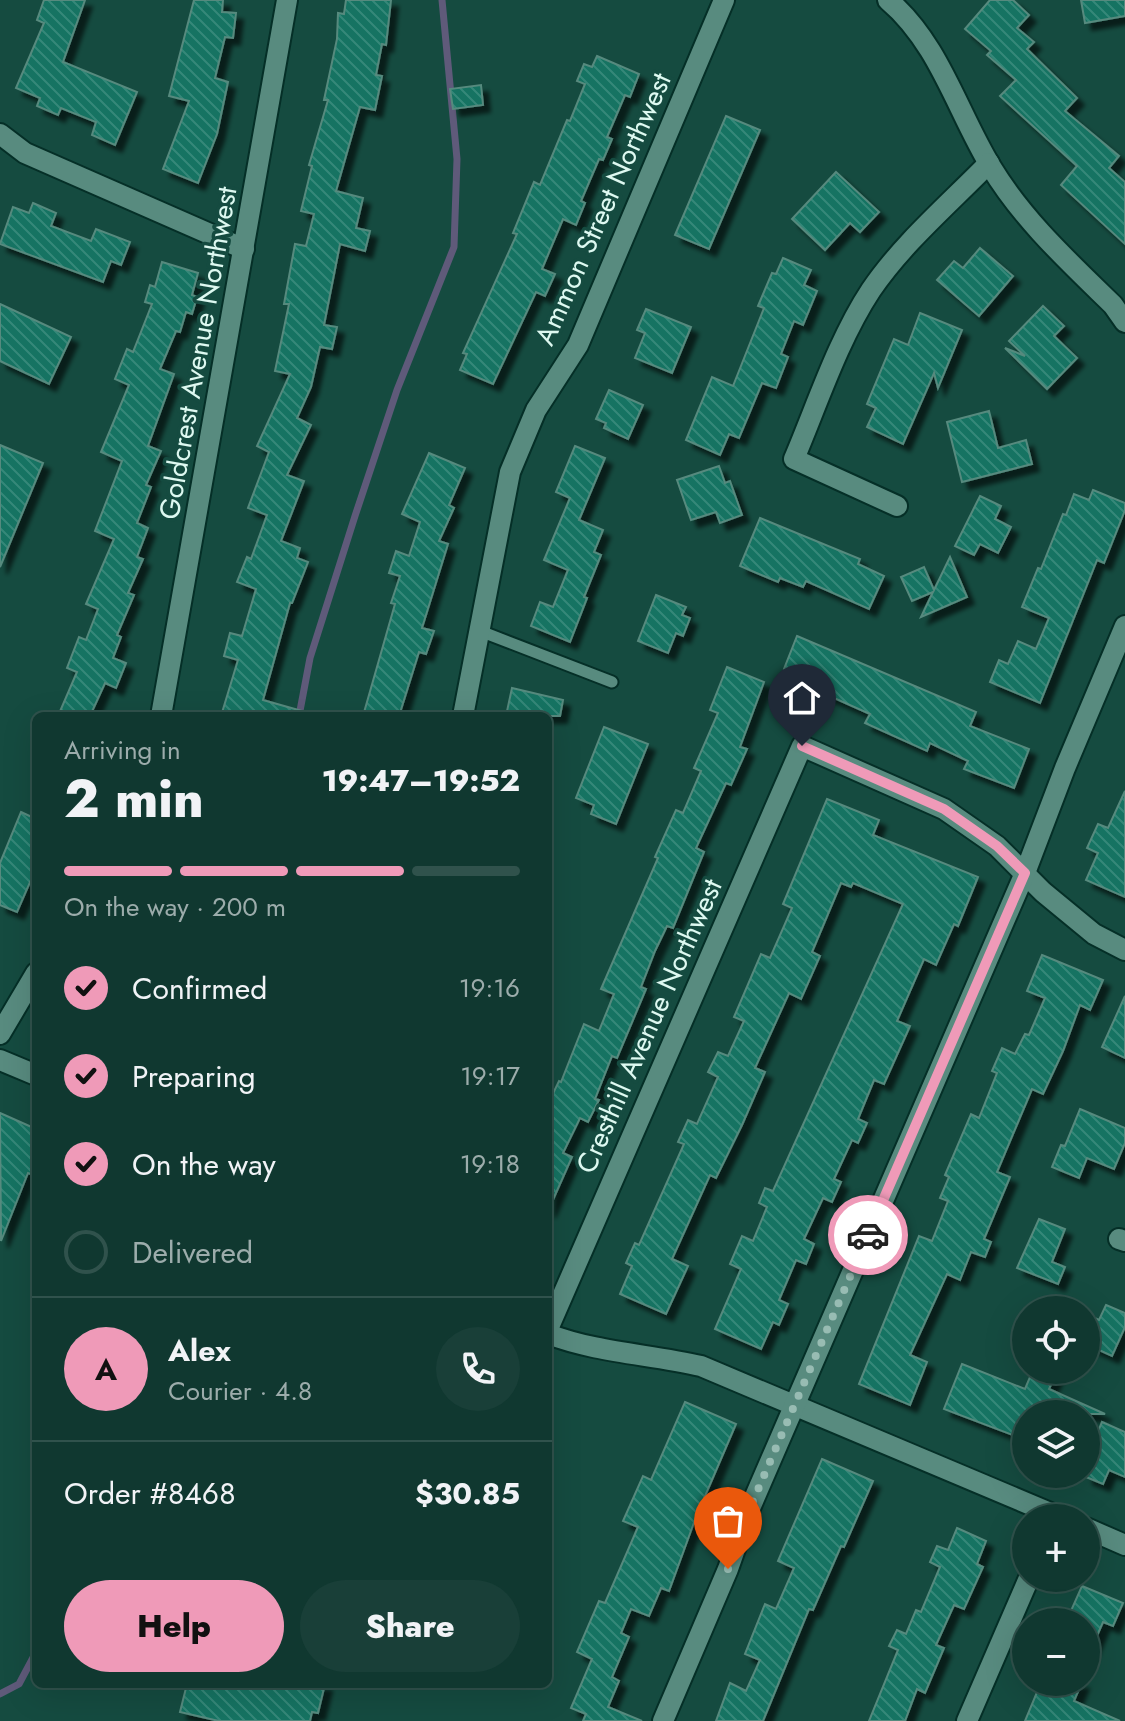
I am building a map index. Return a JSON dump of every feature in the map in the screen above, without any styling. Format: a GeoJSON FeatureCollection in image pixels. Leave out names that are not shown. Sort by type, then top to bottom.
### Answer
{"type":"FeatureCollection","features":[{"type":"Feature","properties":{"kind":"street","name":"Goldcrest Avenue Northwest"},"geometry":{"type":"LineString","coordinates":[[162,712],[287,0]]}},
{"type":"Feature","properties":{"kind":"street","name":"Ammon Street Northwest"},"geometry":{"type":"LineString","coordinates":[[464,712],[510,472],[536,410],[578,345],[724,0]]}},
{"type":"Feature","properties":{"kind":"street"},"geometry":{"type":"LineString","coordinates":[[888,0],[934,55],[989,163],[1014,203],[1113,305],[1125,322]]}},
{"type":"Feature","properties":{"kind":"street"},"geometry":{"type":"LineString","coordinates":[[0,134],[25,153],[244,249]]}},
{"type":"Feature","properties":{"kind":"street"},"geometry":{"type":"LineString","coordinates":[[897,506],[794,459],[851,325],[870,292],[890,264],[989,163]]}},
{"type":"Feature","properties":{"kind":"street"},"geometry":{"type":"LineString","coordinates":[[663,1721],[728,1569],[747,1515],[1025,873],[1125,626]]}},
{"type":"Feature","properties":{"kind":"street","name":"Cresthill Avenue Northwest"},"geometry":{"type":"LineString","coordinates":[[552,1322],[802,746],[944,809],[997,846],[1025,873]]}},
{"type":"Feature","properties":{"kind":"street"},"geometry":{"type":"LineString","coordinates":[[1025,873],[1094,934],[1125,950]]}},
{"type":"Feature","properties":{"kind":"street"},"geometry":{"type":"LineString","coordinates":[[0,1034],[32,980]]}},
{"type":"Feature","properties":{"kind":"street"},"geometry":{"type":"LineString","coordinates":[[0,1060],[32,1073]]}},
{"type":"Feature","properties":{"kind":"street"},"geometry":{"type":"LineString","coordinates":[[552,1333],[580,1346],[701,1366],[1027,1504]]}},
{"type":"Feature","properties":{"kind":"street"},"geometry":{"type":"LineString","coordinates":[[1100,1534],[1125,1545]]}},
{"type":"Feature","properties":{"kind":"street"},"geometry":{"type":"LineString","coordinates":[[967,1721],[1023,1592]]}},
{"type":"Feature","properties":{"kind":"lane"},"geometry":{"type":"LineString","coordinates":[[480,631],[612,682]]}},
{"type":"Feature","properties":{"kind":"building"},"geometry":{"type":"Polygon","coordinates":[[[44,0],[85,0],[63,62],[137,92],[115,145],[92,135],[96,122],[61,108],[58,115],[37,106],[40,98],[16,88],[44,23],[37,20],[44,0]]]}},
{"type":"Feature","properties":{"kind":"building"},"geometry":{"type":"Polygon","coordinates":[[[194,0],[223,0],[222,12],[236,13],[233,38],[225,37],[215,78],[228,82],[217,134],[198,183],[163,169],[189,101],[169,96],[194,0]]]}},
{"type":"Feature","properties":{"kind":"building"},"geometry":{"type":"Polygon","coordinates":[[[346,0],[391,0],[386,45],[382,44],[376,75],[382,76],[375,110],[360,107],[336,191],[363,198],[356,228],[370,231],[365,251],[340,244],[324,325],[337,327],[332,349],[320,347],[311,387],[297,418],[311,425],[287,475],[304,481],[281,541],[300,548],[297,558],[308,562],[290,603],[263,700],[302,711],[222,712],[238,660],[224,656],[230,633],[242,636],[256,589],[237,582],[247,557],[251,559],[267,515],[248,508],[269,452],[257,446],[290,374],[275,371],[289,304],[284,304],[295,244],[306,246],[314,214],[301,211],[312,166],[309,165],[328,100],[324,100],[337,39],[338,13],[344,14],[346,0]]]}},
{"type":"Feature","properties":{"kind":"building"},"geometry":{"type":"Polygon","coordinates":[[[990,0],[1013,0],[1029,15],[1017,28],[1034,42],[1027,49],[1077,98],[1065,111],[1119,156],[1109,168],[1125,182],[1125,244],[1061,185],[1077,166],[1000,96],[1016,80],[987,55],[991,51],[965,29],[990,0]]]}},
{"type":"Feature","properties":{"kind":"building"},"geometry":{"type":"Polygon","coordinates":[[[1081,0],[1125,0],[1125,16],[1085,23],[1081,0]]]}},
{"type":"Feature","properties":{"kind":"building"},"geometry":{"type":"Polygon","coordinates":[[[597,56],[639,74],[630,97],[625,95],[607,137],[612,139],[603,160],[599,159],[581,201],[585,203],[576,225],[563,219],[542,269],[555,274],[545,296],[536,292],[493,384],[460,370],[467,354],[463,353],[517,234],[513,233],[534,182],[540,185],[567,120],[570,121],[585,84],[577,81],[584,64],[592,67],[597,56]]]}},
{"type":"Feature","properties":{"kind":"building"},"geometry":{"type":"Polygon","coordinates":[[[481,85],[483,105],[453,109],[450,89],[481,85]]]}},
{"type":"Feature","properties":{"kind":"building"},"geometry":{"type":"Polygon","coordinates":[[[726,116],[760,130],[709,249],[675,235],[726,116]]]}},
{"type":"Feature","properties":{"kind":"building"},"geometry":{"type":"Polygon","coordinates":[[[836,172],[879,212],[860,232],[850,223],[825,250],[792,219],[836,172]]]}},
{"type":"Feature","properties":{"kind":"building"},"geometry":{"type":"Polygon","coordinates":[[[33,203],[56,213],[51,226],[91,241],[96,229],[130,242],[121,265],[111,261],[103,282],[0,244],[13,207],[29,213],[33,203]]]}},
{"type":"Feature","properties":{"kind":"building"},"geometry":{"type":"Polygon","coordinates":[[[980,248],[1013,276],[979,316],[937,280],[954,261],[963,268],[980,248]]]}},
{"type":"Feature","properties":{"kind":"building"},"geometry":{"type":"Polygon","coordinates":[[[783,258],[811,270],[804,285],[817,291],[803,325],[794,321],[781,354],[788,357],[776,388],[762,383],[739,438],[729,434],[720,455],[686,440],[712,377],[733,386],[764,308],[758,306],[772,273],[776,274],[783,258]]]}},
{"type":"Feature","properties":{"kind":"building"},"geometry":{"type":"Polygon","coordinates":[[[162,262],[198,273],[192,295],[197,297],[192,314],[186,312],[180,332],[176,331],[160,369],[174,374],[148,446],[161,451],[146,485],[151,487],[137,523],[148,528],[137,557],[143,559],[128,593],[134,595],[117,635],[121,637],[113,658],[126,663],[116,688],[105,683],[92,712],[60,712],[77,672],[67,668],[79,637],[86,640],[98,609],[86,604],[114,539],[95,531],[122,461],[101,452],[129,385],[115,379],[127,349],[133,352],[152,304],[145,302],[150,285],[155,287],[162,262]]]}},
{"type":"Feature","properties":{"kind":"building"},"geometry":{"type":"Polygon","coordinates":[[[0,304],[71,337],[49,384],[0,361],[0,304]]]}},
{"type":"Feature","properties":{"kind":"building"},"geometry":{"type":"Polygon","coordinates":[[[1043,306],[1064,326],[1054,336],[1077,358],[1047,389],[1005,348],[1025,356],[1009,341],[1043,306]]]}},
{"type":"Feature","properties":{"kind":"building"},"geometry":{"type":"Polygon","coordinates":[[[646,309],[691,327],[672,373],[635,358],[645,333],[637,330],[646,309]]]}},
{"type":"Feature","properties":{"kind":"building"},"geometry":{"type":"Polygon","coordinates":[[[920,313],[962,330],[938,388],[934,373],[903,444],[867,427],[876,408],[867,404],[894,339],[908,345],[920,313]]]}},
{"type":"Feature","properties":{"kind":"building"},"geometry":{"type":"Polygon","coordinates":[[[609,390],[643,405],[628,439],[604,428],[606,423],[596,419],[609,390]]]}},
{"type":"Feature","properties":{"kind":"building"},"geometry":{"type":"Polygon","coordinates":[[[989,411],[998,448],[1026,440],[1032,464],[962,482],[947,422],[989,411]]]}},
{"type":"Feature","properties":{"kind":"building"},"geometry":{"type":"Polygon","coordinates":[[[0,445],[43,463],[0,567],[0,445]]]}},
{"type":"Feature","properties":{"kind":"building"},"geometry":{"type":"Polygon","coordinates":[[[575,446],[605,458],[579,520],[603,530],[594,552],[601,555],[570,642],[531,626],[540,602],[553,607],[568,570],[544,560],[570,498],[556,492],[575,446]]]}},
{"type":"Feature","properties":{"kind":"building"},"geometry":{"type":"Polygon","coordinates":[[[429,453],[465,468],[449,505],[454,508],[439,541],[448,544],[422,628],[434,631],[426,654],[419,652],[400,712],[364,712],[395,604],[391,603],[400,576],[389,573],[396,551],[409,556],[420,522],[402,514],[429,453]]]}},
{"type":"Feature","properties":{"kind":"building"},"geometry":{"type":"Polygon","coordinates":[[[719,466],[725,483],[730,481],[742,515],[720,523],[716,512],[691,520],[677,480],[719,466]]]}},
{"type":"Feature","properties":{"kind":"building"},"geometry":{"type":"Polygon","coordinates":[[[1093,490],[1125,503],[1125,510],[1104,563],[1097,560],[1040,703],[990,682],[999,660],[1008,664],[1018,641],[1036,649],[1049,618],[1022,607],[1074,494],[1089,500],[1093,490]]]}},
{"type":"Feature","properties":{"kind":"building"},"geometry":{"type":"Polygon","coordinates":[[[980,496],[1001,506],[995,519],[1011,527],[998,553],[980,544],[974,555],[955,546],[980,496]]]}},
{"type":"Feature","properties":{"kind":"building"},"geometry":{"type":"Polygon","coordinates":[[[760,518],[860,559],[858,564],[884,576],[869,609],[806,581],[803,587],[780,578],[778,582],[740,566],[760,518]]]}},
{"type":"Feature","properties":{"kind":"building"},"geometry":{"type":"Polygon","coordinates":[[[950,557],[967,597],[921,617],[933,592],[912,601],[901,577],[924,567],[934,590],[950,557]]]}},
{"type":"Feature","properties":{"kind":"building"},"geometry":{"type":"Polygon","coordinates":[[[656,595],[686,607],[682,615],[690,618],[683,636],[676,633],[668,653],[638,641],[656,595]]]}},
{"type":"Feature","properties":{"kind":"building"},"geometry":{"type":"Polygon","coordinates":[[[797,636],[976,712],[970,726],[1029,749],[1014,788],[964,769],[968,761],[930,743],[927,751],[865,723],[870,714],[807,686],[809,679],[784,669],[797,636]]]}},
{"type":"Feature","properties":{"kind":"building"},"geometry":{"type":"Polygon","coordinates":[[[727,667],[764,682],[740,747],[747,749],[731,785],[726,783],[696,848],[704,852],[673,928],[667,926],[655,951],[641,987],[646,989],[617,1058],[612,1056],[595,1099],[599,1100],[588,1122],[580,1118],[563,1153],[572,1157],[552,1202],[552,1096],[561,1082],[584,1024],[599,1031],[614,994],[601,989],[676,810],[683,813],[701,771],[694,768],[718,713],[710,710],[727,667]]]}},
{"type":"Feature","properties":{"kind":"building"},"geometry":{"type":"Polygon","coordinates":[[[512,688],[563,700],[560,716],[552,716],[552,712],[507,712],[512,688]]]}},
{"type":"Feature","properties":{"kind":"building"},"geometry":{"type":"Polygon","coordinates":[[[604,727],[648,744],[616,824],[591,814],[594,805],[576,798],[604,727]]]}},
{"type":"Feature","properties":{"kind":"building"},"geometry":{"type":"Polygon","coordinates":[[[1125,791],[1125,897],[1086,880],[1098,853],[1087,848],[1098,824],[1108,828],[1125,791]]]}},
{"type":"Feature","properties":{"kind":"building"},"geometry":{"type":"Polygon","coordinates":[[[827,799],[879,820],[873,835],[978,877],[958,926],[954,924],[936,965],[924,959],[897,1021],[910,1026],[884,1084],[874,1080],[858,1119],[867,1123],[858,1143],[852,1140],[834,1179],[841,1182],[832,1202],[823,1198],[804,1239],[814,1244],[806,1264],[796,1260],[779,1300],[788,1304],[779,1325],[773,1322],[761,1349],[715,1329],[741,1269],[730,1264],[742,1236],[753,1241],[767,1207],[759,1203],[765,1188],[773,1191],[903,904],[853,883],[851,887],[841,883],[812,952],[820,956],[801,999],[789,993],[755,1068],[765,1072],[742,1125],[716,1178],[710,1175],[672,1259],[688,1266],[666,1314],[620,1294],[632,1266],[626,1263],[635,1243],[639,1245],[684,1144],[678,1142],[688,1120],[697,1124],[718,1077],[708,1072],[718,1052],[728,1056],[744,1021],[734,1017],[761,954],[770,958],[792,908],[783,904],[827,799]]]}},
{"type":"Feature","properties":{"kind":"building"},"geometry":{"type":"Polygon","coordinates":[[[21,812],[32,817],[32,883],[17,912],[0,905],[0,863],[21,812]]]}},
{"type":"Feature","properties":{"kind":"building"},"geometry":{"type":"Polygon","coordinates":[[[1042,955],[1103,980],[1090,1010],[1080,1005],[1043,1094],[1032,1089],[997,1172],[1010,1177],[984,1239],[991,1242],[985,1257],[971,1252],[960,1280],[947,1274],[910,1355],[927,1362],[910,1405],[859,1384],[919,1236],[932,1241],[948,1201],[940,1198],[949,1177],[945,1175],[971,1114],[979,1118],[997,1073],[992,1071],[1002,1048],[1015,1054],[1025,1034],[1029,1035],[1045,998],[1027,991],[1042,955]]]}},
{"type":"Feature","properties":{"kind":"building"},"geometry":{"type":"Polygon","coordinates":[[[1125,996],[1125,1058],[1102,1047],[1125,996]]]}},
{"type":"Feature","properties":{"kind":"building"},"geometry":{"type":"Polygon","coordinates":[[[1080,1109],[1125,1128],[1125,1143],[1114,1169],[1087,1158],[1079,1178],[1052,1167],[1061,1145],[1065,1146],[1080,1109]]]}},
{"type":"Feature","properties":{"kind":"building"},"geometry":{"type":"Polygon","coordinates":[[[0,1113],[32,1127],[32,1174],[28,1173],[1,1241],[0,1113]]]}},
{"type":"Feature","properties":{"kind":"building"},"geometry":{"type":"Polygon","coordinates":[[[1039,1219],[1065,1229],[1052,1262],[1065,1267],[1058,1284],[1017,1268],[1039,1219]]]}},
{"type":"Feature","properties":{"kind":"building"},"geometry":{"type":"Polygon","coordinates":[[[1106,1305],[1125,1313],[1125,1327],[1112,1356],[1100,1350],[1100,1318],[1106,1305]]]}},
{"type":"Feature","properties":{"kind":"building"},"geometry":{"type":"Polygon","coordinates":[[[962,1364],[1025,1389],[1027,1384],[1051,1384],[1049,1389],[1074,1400],[1012,1400],[1012,1435],[944,1409],[962,1364]]]}},
{"type":"Feature","properties":{"kind":"building"},"geometry":{"type":"Polygon","coordinates":[[[685,1402],[736,1424],[696,1517],[669,1591],[661,1588],[649,1616],[631,1609],[621,1633],[629,1637],[612,1677],[619,1681],[608,1707],[642,1721],[583,1721],[586,1714],[571,1708],[592,1659],[577,1652],[599,1601],[605,1603],[638,1527],[623,1521],[643,1476],[651,1480],[685,1402]]]}},
{"type":"Feature","properties":{"kind":"building"},"geometry":{"type":"Polygon","coordinates":[[[1102,1422],[1125,1432],[1125,1477],[1109,1470],[1103,1484],[1100,1483],[1102,1422]]]}},
{"type":"Feature","properties":{"kind":"building"},"geometry":{"type":"Polygon","coordinates":[[[822,1459],[873,1481],[813,1610],[809,1609],[763,1721],[716,1721],[730,1683],[746,1691],[760,1660],[745,1654],[765,1604],[776,1609],[794,1568],[778,1561],[822,1459]]]}},
{"type":"Feature","properties":{"kind":"building"},"geometry":{"type":"Polygon","coordinates":[[[957,1528],[986,1541],[977,1564],[983,1567],[964,1609],[954,1605],[936,1645],[944,1648],[925,1693],[917,1689],[905,1721],[869,1721],[898,1650],[889,1646],[897,1630],[906,1634],[916,1610],[921,1612],[940,1567],[930,1562],[937,1546],[948,1550],[957,1528]]]}},
{"type":"Feature","properties":{"kind":"building"},"geometry":{"type":"Polygon","coordinates":[[[1079,1592],[1096,1592],[1123,1603],[1113,1626],[1103,1622],[1100,1629],[1100,1608],[1072,1608],[1079,1592]]]}},
{"type":"Feature","properties":{"kind":"building"},"geometry":{"type":"Polygon","coordinates":[[[186,1688],[324,1688],[318,1713],[312,1712],[310,1721],[219,1721],[180,1712],[186,1688]]]}},
{"type":"Feature","properties":{"kind":"building"},"geometry":{"type":"Polygon","coordinates":[[[1035,1696],[1076,1696],[1074,1701],[1120,1721],[1025,1721],[1035,1696]]]}},
{"type":"Feature","properties":{"kind":"waterway"},"geometry":{"type":"LineString","coordinates":[[300,712],[310,658],[355,516],[397,390],[454,247],[457,159],[442,0]]}},
{"type":"Feature","properties":{"kind":"waterway"},"geometry":{"type":"LineString","coordinates":[[0,1694],[19,1684],[32,1660]]}},
{"type":"Feature","properties":{"kind":"way so far"},"geometry":{"type":"LineString","coordinates":[[728,1569],[747,1515],[868,1235]]}},
{"type":"Feature","properties":{"kind":"route"},"geometry":{"type":"LineString","coordinates":[[802,746],[944,809],[997,846],[1025,873],[868,1235]]}}]}
